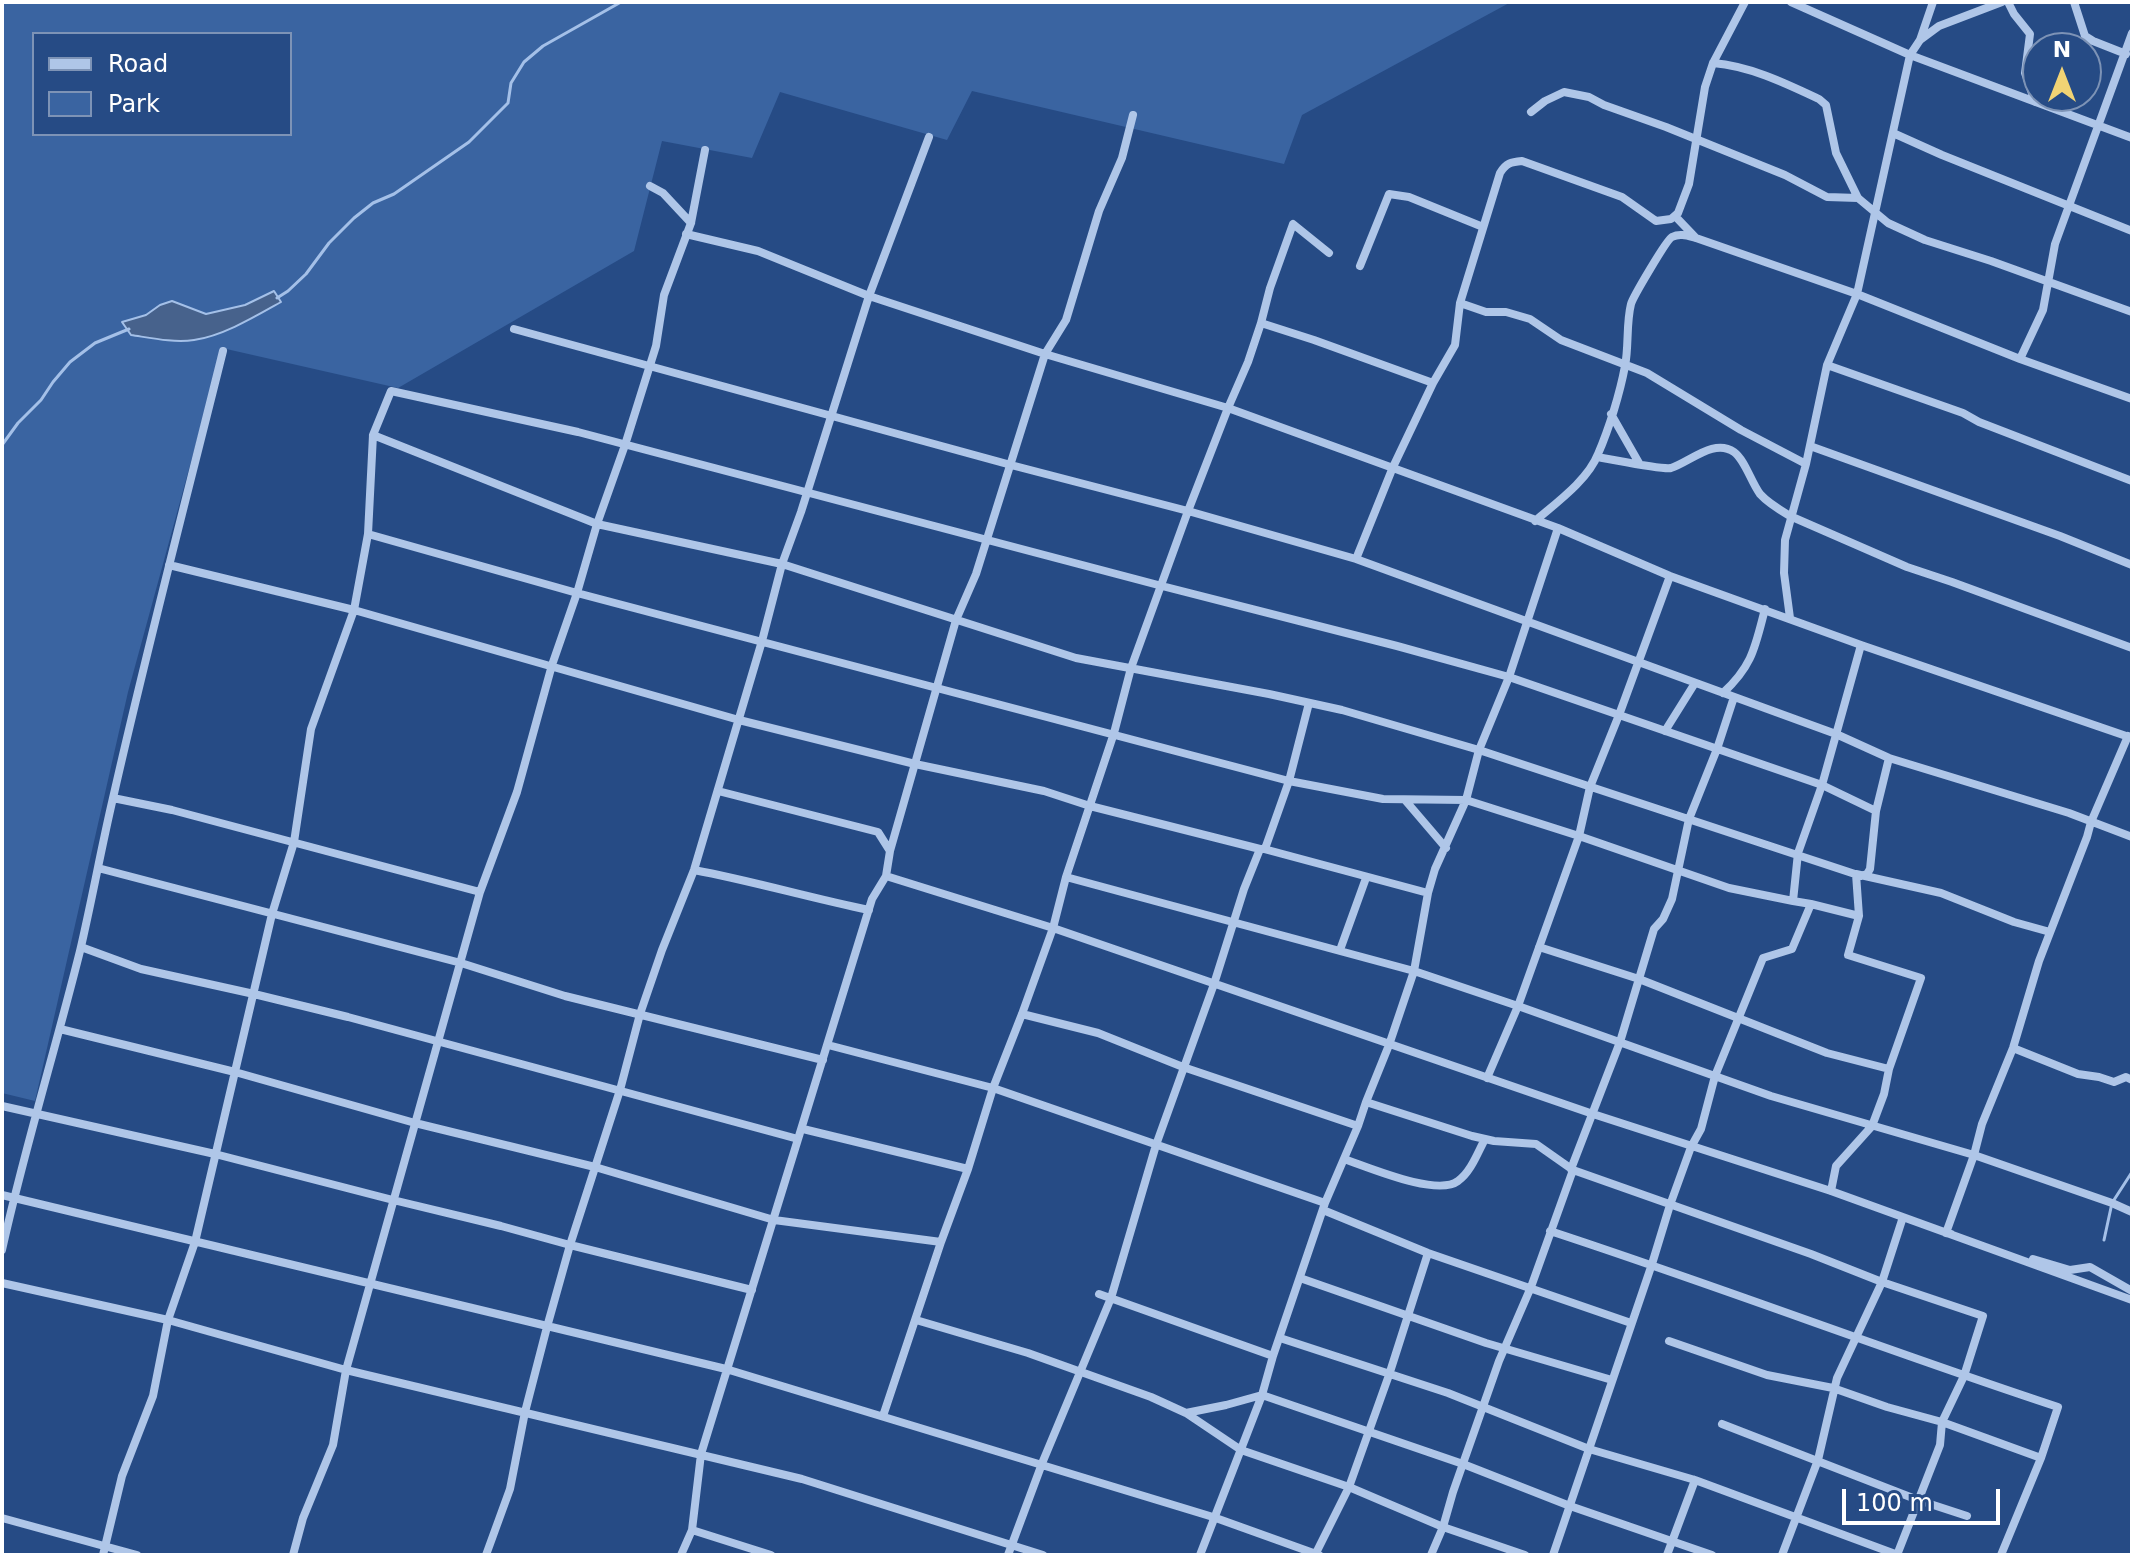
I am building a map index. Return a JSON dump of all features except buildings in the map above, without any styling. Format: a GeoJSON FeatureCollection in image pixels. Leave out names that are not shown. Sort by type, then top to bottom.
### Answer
{"type":"FeatureCollection","features":[{"type":"Feature","properties":{"kind":"street"},"geometry":{"type":"LineString","coordinates":[[1356,559],[1393,467],[1455,345],[1460,303],[1504,166],[1522,161],[1622,197],[1656,221],[1675,216],[1689,184],[1705,87],[1713,63],[1745,2]]}},
{"type":"Feature","properties":{"kind":"street"},"geometry":{"type":"LineString","coordinates":[[1791,2],[1910,55],[2022,97]]}},
{"type":"Feature","properties":{"kind":"street"},"geometry":{"type":"LineString","coordinates":[[1790,618],[1783,559],[1790,516],[1806,464],[1827,365],[1857,294],[1910,55],[1920,40],[1933,2]]}},
{"type":"Feature","properties":{"kind":"street"},"geometry":{"type":"LineString","coordinates":[[1920,40],[1939,26],[2002,2]]}},
{"type":"Feature","properties":{"kind":"street"},"geometry":{"type":"LineString","coordinates":[[2008,2],[2028,32]]}},
{"type":"Feature","properties":{"kind":"street"},"geometry":{"type":"LineString","coordinates":[[2074,2],[2085,36],[2126,54]]}},
{"type":"Feature","properties":{"kind":"street"},"geometry":{"type":"LineString","coordinates":[[2020,359],[2043,310],[2053,253],[2132,33]]}},
{"type":"Feature","properties":{"kind":"street"},"geometry":{"type":"LineString","coordinates":[[1713,63],[1758,72],[1826,105],[1836,153],[1858,198],[1888,223],[1925,240],[2132,312]]}},
{"type":"Feature","properties":{"kind":"street"},"geometry":{"type":"LineString","coordinates":[[1531,112],[1564,92],[1589,97],[1798,181],[1827,197],[1858,198]]}},
{"type":"Feature","properties":{"kind":"street"},"geometry":{"type":"LineString","coordinates":[[2061,112],[2132,138]]}},
{"type":"Feature","properties":{"kind":"street"},"geometry":{"type":"LineString","coordinates":[[681,1555],[692,1530],[701,1454],[726,1369],[872,899],[886,876],[890,851],[956,620],[976,574],[1045,354],[1066,320],[1099,211],[1122,158],[1133,115]]}},
{"type":"Feature","properties":{"kind":"street"},"geometry":{"type":"LineString","coordinates":[[1893,133],[2132,231]]}},
{"type":"Feature","properties":{"kind":"street"},"geometry":{"type":"LineString","coordinates":[[486,1555],[510,1489],[525,1412],[547,1327],[620,1090],[640,1014],[694,870],[782,564],[869,296],[929,137]]}},
{"type":"Feature","properties":{"kind":"street"},"geometry":{"type":"LineString","coordinates":[[293,1555],[303,1518],[333,1445],[346,1370],[480,892],[517,792],[552,665],[656,346],[664,295],[691,223],[705,150]]}},
{"type":"Feature","properties":{"kind":"street"},"geometry":{"type":"LineString","coordinates":[[650,186],[663,193],[691,223]]}},
{"type":"Feature","properties":{"kind":"street"},"geometry":{"type":"LineString","coordinates":[[1360,266],[1389,194],[1409,197],[1483,227]]}},
{"type":"Feature","properties":{"kind":"street"},"geometry":{"type":"LineString","coordinates":[[1675,216],[1696,238]]}},
{"type":"Feature","properties":{"kind":"street"},"geometry":{"type":"LineString","coordinates":[[1663,221],[1665,242]]}},
{"type":"Feature","properties":{"kind":"street"},"geometry":{"type":"LineString","coordinates":[[883,1416],[993,1088],[1053,928],[1131,668],[1188,511],[1248,362],[1293,224],[1329,253]]}},
{"type":"Feature","properties":{"kind":"street"},"geometry":{"type":"LineString","coordinates":[[686,234],[758,251],[869,296],[1045,354],[1228,408],[1558,528],[1670,576],[2130,737],[2091,822],[2039,961],[2013,1048],[1982,1124],[1946,1233]]}},
{"type":"Feature","properties":{"kind":"street"},"geometry":{"type":"LineString","coordinates":[[1535,521],[1578,483],[1597,457],[1626,364],[1631,306],[1635,294],[1657,261],[1665,242],[1672,236],[1696,238],[1857,294],[2020,359],[2132,399]]}},
{"type":"Feature","properties":{"kind":"street"},"geometry":{"type":"LineString","coordinates":[[1460,303],[1486,312],[1506,312],[1530,319],[1561,340],[1647,373],[1741,430],[1806,464]]}},
{"type":"Feature","properties":{"kind":"street"},"geometry":{"type":"LineString","coordinates":[[1261,323],[1433,383]]}},
{"type":"Feature","properties":{"kind":"street"},"geometry":{"type":"LineString","coordinates":[[514,329],[1356,559],[1836,734],[1889,758],[2132,837]]}},
{"type":"Feature","properties":{"kind":"street"},"geometry":{"type":"LineString","coordinates":[[2,1250],[13,1198],[81,947],[113,798],[223,351]]}},
{"type":"Feature","properties":{"kind":"street"},"geometry":{"type":"LineString","coordinates":[[1827,365],[1963,413],[2132,481]]}},
{"type":"Feature","properties":{"kind":"street"},"geometry":{"type":"LineString","coordinates":[[104,1551],[122,1476],[153,1396],[168,1320],[195,1242],[272,914],[294,842],[311,729],[354,610],[368,534],[373,435],[391,391],[578,432],[1509,677],[1822,785],[1876,811]]}},
{"type":"Feature","properties":{"kind":"street"},"geometry":{"type":"LineString","coordinates":[[1611,414],[1639,463]]}},
{"type":"Feature","properties":{"kind":"street"},"geometry":{"type":"LineString","coordinates":[[373,435],[597,524],[782,564],[1076,658],[1342,710],[1479,750],[1861,876],[1870,869],[1876,811],[1889,758]]}},
{"type":"Feature","properties":{"kind":"street"},"geometry":{"type":"LineString","coordinates":[[1810,446],[2132,565]]}},
{"type":"Feature","properties":{"kind":"street"},"geometry":{"type":"LineString","coordinates":[[1597,457],[1667,469],[1715,448],[1725,448],[1741,460],[1761,495],[1790,516],[1907,567],[2132,648]]}},
{"type":"Feature","properties":{"kind":"street"},"geometry":{"type":"LineString","coordinates":[[1200,1555],[1262,1395],[1324,1207],[1389,1045],[1414,971],[1435,869],[1466,800],[1479,750],[1509,677],[1558,528]]}},
{"type":"Feature","properties":{"kind":"street"},"geometry":{"type":"LineString","coordinates":[[368,534],[577,593],[1289,781],[1383,799],[1466,800],[1729,888],[1859,916]]}},
{"type":"Feature","properties":{"kind":"street"},"geometry":{"type":"LineString","coordinates":[[169,565],[354,610],[739,720],[915,764],[1044,791],[1090,806],[1428,893]]}},
{"type":"Feature","properties":{"kind":"street"},"geometry":{"type":"LineString","coordinates":[[1487,1078],[1518,1006],[1579,836],[1590,787],[1670,576]]}},
{"type":"Feature","properties":{"kind":"street"},"geometry":{"type":"LineString","coordinates":[[1723,693],[1739,679],[1749,664],[1765,609]]}},
{"type":"Feature","properties":{"kind":"street"},"geometry":{"type":"LineString","coordinates":[[1793,901],[1798,853],[1822,785],[1861,645]]}},
{"type":"Feature","properties":{"kind":"street"},"geometry":{"type":"LineString","coordinates":[[1665,731],[1695,683]]}},
{"type":"Feature","properties":{"kind":"street"},"geometry":{"type":"LineString","coordinates":[[1431,1555],[1482,1407],[1531,1287],[1620,1042],[1654,929],[1663,919],[1672,899],[1689,819],[1734,697]]}},
{"type":"Feature","properties":{"kind":"street"},"geometry":{"type":"LineString","coordinates":[[1008,1555],[1043,1461],[1111,1298],[1156,1145],[1214,984],[1232,923],[1289,781],[1309,703]]}},
{"type":"Feature","properties":{"kind":"street"},"geometry":{"type":"LineString","coordinates":[[718,791],[878,832],[890,851]]}},
{"type":"Feature","properties":{"kind":"street"},"geometry":{"type":"LineString","coordinates":[[113,798],[151,805],[480,892]]}},
{"type":"Feature","properties":{"kind":"street"},"geometry":{"type":"LineString","coordinates":[[1404,800],[1446,848]]}},
{"type":"Feature","properties":{"kind":"street"},"geometry":{"type":"LineString","coordinates":[[98,868],[461,963],[565,996],[823,1060]]}},
{"type":"Feature","properties":{"kind":"street"},"geometry":{"type":"LineString","coordinates":[[694,870],[869,910]]}},
{"type":"Feature","properties":{"kind":"street"},"geometry":{"type":"LineString","coordinates":[[1856,874],[1941,893],[2014,922],[2050,932]]}},
{"type":"Feature","properties":{"kind":"street"},"geometry":{"type":"LineString","coordinates":[[1831,1191],[1836,1166],[1872,1126],[1921,978],[1848,955],[1859,916],[1856,874]]}},
{"type":"Feature","properties":{"kind":"street"},"geometry":{"type":"LineString","coordinates":[[886,876],[1053,928],[1593,1114],[1831,1191],[2132,1300]]}},
{"type":"Feature","properties":{"kind":"street"},"geometry":{"type":"LineString","coordinates":[[1066,877],[1414,971],[1784,1101],[1974,1155],[2132,1212]]}},
{"type":"Feature","properties":{"kind":"street"},"geometry":{"type":"LineString","coordinates":[[1340,950],[1366,878]]}},
{"type":"Feature","properties":{"kind":"street"},"geometry":{"type":"LineString","coordinates":[[1553,1555],[1670,1205],[1691,1147],[1701,1129],[1715,1076],[1737,1018],[1763,958],[1792,949],[1811,904]]}},
{"type":"Feature","properties":{"kind":"street"},"geometry":{"type":"LineString","coordinates":[[81,947],[141,969],[254,994],[798,1139]]}},
{"type":"Feature","properties":{"kind":"street"},"geometry":{"type":"LineString","coordinates":[[1539,947],[1639,979],[1827,1053],[1889,1069]]}},
{"type":"Feature","properties":{"kind":"street"},"geometry":{"type":"LineString","coordinates":[[1022,1014],[1098,1033],[1183,1067],[1358,1126]]}},
{"type":"Feature","properties":{"kind":"street"},"geometry":{"type":"LineString","coordinates":[[60,1029],[595,1167],[774,1220],[941,1242]]}},
{"type":"Feature","properties":{"kind":"street"},"geometry":{"type":"LineString","coordinates":[[828,1045],[993,1088],[1324,1207],[1428,1253],[1631,1323]]}},
{"type":"Feature","properties":{"kind":"street"},"geometry":{"type":"LineString","coordinates":[[2013,1048],[2078,1074],[2114,1082],[2126,1077],[2132,1080]]}},
{"type":"Feature","properties":{"kind":"street"},"geometry":{"type":"LineString","coordinates":[[1280,1338],[1448,1393],[1589,1449],[1695,1480],[1898,1555],[1940,1445],[1942,1422],[1964,1376],[1983,1316],[1572,1169],[1536,1144],[1485,1139],[1366,1102]]}},
{"type":"Feature","properties":{"kind":"street"},"geometry":{"type":"LineString","coordinates":[[2,1106],[215,1154],[752,1290]]}},
{"type":"Feature","properties":{"kind":"street"},"geometry":{"type":"LineString","coordinates":[[803,1129],[968,1169]]}},
{"type":"Feature","properties":{"kind":"street"},"geometry":{"type":"LineString","coordinates":[[1344,1159],[1397,1178],[1430,1185],[1455,1184],[1465,1176],[1485,1139]]}},
{"type":"Feature","properties":{"kind":"street"},"geometry":{"type":"LineString","coordinates":[[2,1195],[726,1369],[1213,1517],[1316,1555],[1349,1487],[1370,1431],[1428,1253]]}},
{"type":"Feature","properties":{"kind":"street"},"geometry":{"type":"LineString","coordinates":[[1782,1555],[1818,1460],[1833,1388],[1882,1282],[1903,1217]]}},
{"type":"Feature","properties":{"kind":"street"},"geometry":{"type":"LineString","coordinates":[[1550,1231],[2058,1407],[2041,1458],[2001,1555]]}},
{"type":"Feature","properties":{"kind":"street"},"geometry":{"type":"LineString","coordinates":[[1946,1233],[2070,1270],[2090,1267],[2132,1291]]}},
{"type":"Feature","properties":{"kind":"street"},"geometry":{"type":"LineString","coordinates":[[1300,1278],[1504,1348],[1612,1380]]}},
{"type":"Feature","properties":{"kind":"street"},"geometry":{"type":"LineString","coordinates":[[2,1283],[168,1320],[346,1370],[802,1479],[1043,1555]]}},
{"type":"Feature","properties":{"kind":"street"},"geometry":{"type":"LineString","coordinates":[[1099,1294],[1273,1356]]}},
{"type":"Feature","properties":{"kind":"street"},"geometry":{"type":"LineString","coordinates":[[916,1320],[1028,1353],[1151,1397],[1186,1413],[1241,1450],[1349,1487],[1443,1527],[1525,1555]]}},
{"type":"Feature","properties":{"kind":"street"},"geometry":{"type":"LineString","coordinates":[[1669,1341],[1767,1375],[1833,1388],[1942,1422],[2041,1458]]}},
{"type":"Feature","properties":{"kind":"street"},"geometry":{"type":"LineString","coordinates":[[1186,1413],[1262,1395],[1712,1555]]}},
{"type":"Feature","properties":{"kind":"street"},"geometry":{"type":"LineString","coordinates":[[1722,1424],[1967,1516]]}},
{"type":"Feature","properties":{"kind":"street"},"geometry":{"type":"LineString","coordinates":[[1667,1555],[1695,1480]]}},
{"type":"Feature","properties":{"kind":"street"},"geometry":{"type":"LineString","coordinates":[[2,1518],[104,1551],[137,1555]]}},
{"type":"Feature","properties":{"kind":"street"},"geometry":{"type":"LineString","coordinates":[[692,1530],[771,1555]]}},
{"type":"Feature","properties":{"kind":"green space"},"geometry":{"type":"Polygon","coordinates":[[[2,2],[1511,2],[1302,115],[1284,164],[972,91],[947,140],[780,92],[752,158],[662,141],[634,251],[398,388],[222,348],[128,692],[35,1101],[2,1093],[2,2]]]}},
{"type":"Feature","properties":{"kind":"shaded area"},"geometry":{"type":"Polygon","coordinates":[[[274,291],[281,302],[239,325],[205,338],[179,341],[131,335],[122,322],[146,315],[172,301],[206,314],[245,305],[274,291]]]}},
{"type":"Feature","properties":{"kind":"waterway"},"geometry":{"type":"LineString","coordinates":[[277,298],[306,274],[329,243],[354,218],[469,142],[508,103],[511,83],[524,62],[543,46],[621,2]]}},
{"type":"Feature","properties":{"kind":"waterway"},"geometry":{"type":"LineString","coordinates":[[2,445],[70,362],[95,343],[129,329]]}},
{"type":"Feature","properties":{"kind":"waterway"},"geometry":{"type":"LineString","coordinates":[[2104,1240],[2112,1203],[2132,1172]]}}]}
